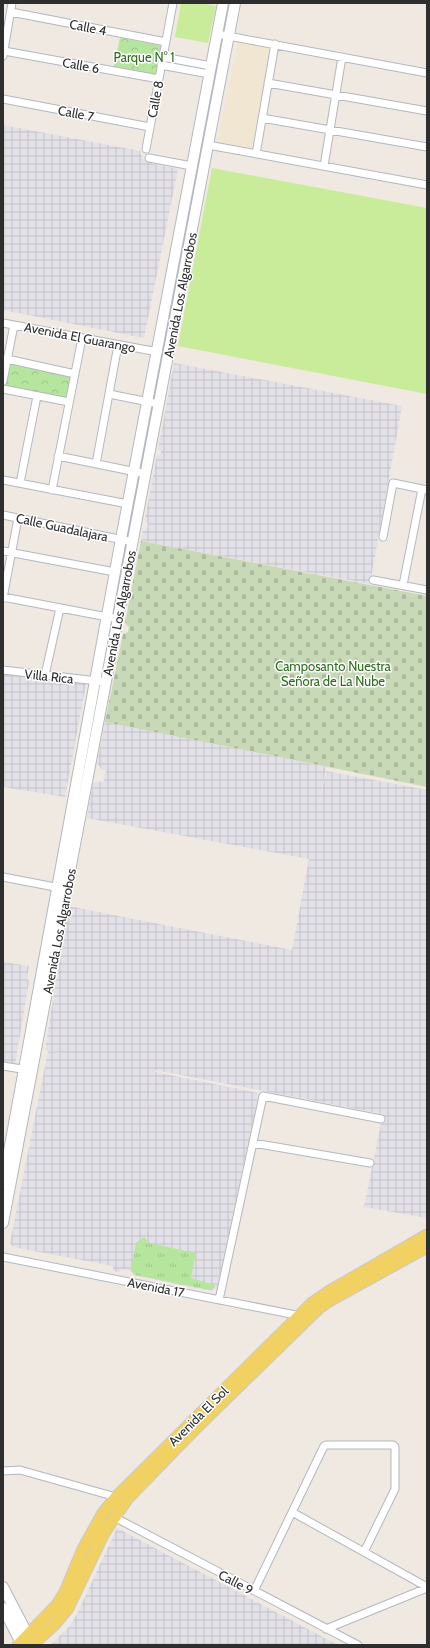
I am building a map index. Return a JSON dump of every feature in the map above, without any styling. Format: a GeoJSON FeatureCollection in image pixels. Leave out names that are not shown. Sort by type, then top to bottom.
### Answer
{"type":"FeatureCollection","features":[{"type":"Feature","properties":{"kind":"main road","name":"Avenida El Sol"},"geometry":{"type":"LineString","coordinates":[[25,1642],[54,1626],[68,1608],[96,1548],[114,1517],[127,1500],[303,1317],[312,1303],[328,1292],[427,1235]]}},
{"type":"Feature","properties":{"kind":"main road","name":"Avenida El Sol"},"geometry":{"type":"LineString","coordinates":[[25,1642],[57,1605],[65,1592],[87,1543],[103,1513],[116,1497],[303,1317],[427,1247]]}},
{"type":"Feature","properties":{"kind":"street"},"geometry":{"type":"LineString","coordinates":[[3,54],[12,3]]}},
{"type":"Feature","properties":{"kind":"street","name":"Calle 8"},"geometry":{"type":"LineString","coordinates":[[146,149],[173,3]]}},
{"type":"Feature","properties":{"kind":"street","name":"Avenida Los Algarrobos"},"geometry":{"type":"LineString","coordinates":[[62,888],[95,681],[192,166],[205,69],[217,34],[223,3]]}},
{"type":"Feature","properties":{"kind":"street","name":"Avenida Los Algarrobos"},"geometry":{"type":"LineString","coordinates":[[3,1184],[7,1172],[28,1070],[62,888],[106,682],[235,3]]}},
{"type":"Feature","properties":{"kind":"street","name":"Calle 4"},"geometry":{"type":"LineString","coordinates":[[11,12],[166,42]]}},
{"type":"Feature","properties":{"kind":"street"},"geometry":{"type":"LineString","coordinates":[[217,34],[427,73]]}},
{"type":"Feature","properties":{"kind":"street"},"geometry":{"type":"LineString","coordinates":[[256,154],[275,44]]}},
{"type":"Feature","properties":{"kind":"street","name":"Calle 6"},"geometry":{"type":"LineString","coordinates":[[3,54],[159,79]]}},
{"type":"Feature","properties":{"kind":"street"},"geometry":{"type":"LineString","coordinates":[[163,57],[205,69]]}},
{"type":"Feature","properties":{"kind":"street"},"geometry":{"type":"LineString","coordinates":[[324,166],[342,57]]}},
{"type":"Feature","properties":{"kind":"street"},"geometry":{"type":"LineString","coordinates":[[162,65],[205,69]]}},
{"type":"Feature","properties":{"kind":"street"},"geometry":{"type":"LineString","coordinates":[[268,82],[427,110]]}},
{"type":"Feature","properties":{"kind":"street","name":"Calle 7"},"geometry":{"type":"LineString","coordinates":[[3,99],[150,127]]}},
{"type":"Feature","properties":{"kind":"street"},"geometry":{"type":"LineString","coordinates":[[262,118],[427,147]]}},
{"type":"Feature","properties":{"kind":"street"},"geometry":{"type":"LineString","coordinates":[[208,145],[427,184]]}},
{"type":"Feature","properties":{"kind":"street"},"geometry":{"type":"LineString","coordinates":[[149,158],[192,166]]}},
{"type":"Feature","properties":{"kind":"street","name":"Avenida El Guarango"},"geometry":{"type":"LineString","coordinates":[[3,323],[158,352]]}},
{"type":"Feature","properties":{"kind":"street"},"geometry":{"type":"LineString","coordinates":[[3,381],[14,325]]}},
{"type":"Feature","properties":{"kind":"street"},"geometry":{"type":"LineString","coordinates":[[52,490],[82,338]]}},
{"type":"Feature","properties":{"kind":"street"},"geometry":{"type":"LineString","coordinates":[[96,464],[118,345]]}},
{"type":"Feature","properties":{"kind":"street"},"geometry":{"type":"LineString","coordinates":[[158,352],[168,354]]}},
{"type":"Feature","properties":{"kind":"street"},"geometry":{"type":"LineString","coordinates":[[7,359],[75,374]]}},
{"type":"Feature","properties":{"kind":"street"},"geometry":{"type":"LineString","coordinates":[[3,389],[70,402]]}},
{"type":"Feature","properties":{"kind":"street"},"geometry":{"type":"LineString","coordinates":[[109,394],[159,404]]}},
{"type":"Feature","properties":{"kind":"street"},"geometry":{"type":"LineString","coordinates":[[20,483],[37,396]]}},
{"type":"Feature","properties":{"kind":"street"},"geometry":{"type":"LineString","coordinates":[[58,456],[146,474]]}},
{"type":"Feature","properties":{"kind":"street"},"geometry":{"type":"LineString","coordinates":[[3,480],[128,504]]}},
{"type":"Feature","properties":{"kind":"street"},"geometry":{"type":"LineString","coordinates":[[383,537],[393,483],[424,489],[403,585]]}},
{"type":"Feature","properties":{"kind":"street","name":"Calle Guadalajara"},"geometry":{"type":"LineString","coordinates":[[3,515],[133,542]]}},
{"type":"Feature","properties":{"kind":"street"},"geometry":{"type":"LineString","coordinates":[[18,518],[3,597],[118,619]]}},
{"type":"Feature","properties":{"kind":"street"},"geometry":{"type":"LineString","coordinates":[[3,551],[115,572]]}},
{"type":"Feature","properties":{"kind":"street"},"geometry":{"type":"LineString","coordinates":[[373,580],[427,590]]}},
{"type":"Feature","properties":{"kind":"street"},"geometry":{"type":"LineString","coordinates":[[46,675],[60,608]]}},
{"type":"Feature","properties":{"kind":"street","name":"Villa Rica"},"geometry":{"type":"LineString","coordinates":[[3,670],[106,682]]}},
{"type":"Feature","properties":{"kind":"street"},"geometry":{"type":"LineString","coordinates":[[3,877],[62,888]]}},
{"type":"Feature","properties":{"kind":"street"},"geometry":{"type":"LineString","coordinates":[[3,1066],[28,1070]]}},
{"type":"Feature","properties":{"kind":"street"},"geometry":{"type":"LineString","coordinates":[[219,1300],[263,1096],[381,1118]]}},
{"type":"Feature","properties":{"kind":"street"},"geometry":{"type":"LineString","coordinates":[[253,1143],[370,1163]]}},
{"type":"Feature","properties":{"kind":"street","name":"Avenida Los Algarrobos"},"geometry":{"type":"LineString","coordinates":[[3,1223],[7,1172]]}},
{"type":"Feature","properties":{"kind":"street","name":"Avenida 17"},"geometry":{"type":"LineString","coordinates":[[3,1257],[303,1317]]}},
{"type":"Feature","properties":{"kind":"street"},"geometry":{"type":"LineString","coordinates":[[254,1591],[324,1446],[326,1445],[393,1445],[395,1447],[395,1489],[364,1552]]}},
{"type":"Feature","properties":{"kind":"street"},"geometry":{"type":"LineString","coordinates":[[3,1471],[20,1470],[116,1497]]}},
{"type":"Feature","properties":{"kind":"street"},"geometry":{"type":"LineString","coordinates":[[292,1512],[427,1588]]}},
{"type":"Feature","properties":{"kind":"street","name":"Calle 9"},"geometry":{"type":"LineString","coordinates":[[114,1517],[358,1645]]}},
{"type":"Feature","properties":{"kind":"street"},"geometry":{"type":"LineString","coordinates":[[3,1587],[25,1642]]}},
{"type":"Feature","properties":{"kind":"street"},"geometry":{"type":"LineString","coordinates":[[326,1628],[427,1588]]}},
{"type":"Feature","properties":{"kind":"street"},"geometry":{"type":"LineString","coordinates":[[3,1608],[25,1642]]}},
{"type":"Feature","properties":{"kind":"shaded area"},"geometry":{"type":"Polygon","coordinates":[[[238,42],[271,49],[251,150],[217,144],[238,42]]]}},
{"type":"Feature","properties":{"kind":"shaded area"},"geometry":{"type":"Polygon","coordinates":[[[3,125],[140,151],[142,158],[149,163],[178,169],[144,338],[3,310],[3,125]]]}},
{"type":"Feature","properties":{"kind":"shaded area"},"geometry":{"type":"Polygon","coordinates":[[[174,363],[402,406],[370,584],[141,541],[143,531],[147,528],[148,524],[145,519],[157,455],[160,456],[161,451],[158,450],[174,363]]]}},
{"type":"Feature","properties":{"kind":"shaded area"},"geometry":{"type":"Polygon","coordinates":[[[3,674],[86,684],[65,797],[3,787],[3,674]]]}},
{"type":"Feature","properties":{"kind":"shaded area"},"geometry":{"type":"Polygon","coordinates":[[[105,722],[326,767],[317,816],[326,771],[427,790],[427,1218],[364,1207],[383,1114],[155,1070],[127,1204],[155,1072],[259,1093],[217,1288],[210,1291],[134,1275],[131,1271],[123,1269],[119,1272],[113,1271],[113,1266],[13,1247],[10,1243],[48,1051],[114,1063],[45,1050],[68,906],[292,950],[309,859],[87,818],[93,783],[104,781],[106,770],[101,769],[97,763],[105,722]]]}},
{"type":"Feature","properties":{"kind":"shaded area"},"geometry":{"type":"Polygon","coordinates":[[[3,962],[29,966],[27,979],[29,981],[15,1065],[3,1063],[3,962]]]}},
{"type":"Feature","properties":{"kind":"shaded area"},"geometry":{"type":"Polygon","coordinates":[[[117,1528],[338,1645],[50,1645],[70,1626],[117,1528]]]}},
{"type":"Feature","properties":{"kind":"green space"},"geometry":{"type":"Polygon","coordinates":[[[181,3],[200,3],[216,6],[208,43],[175,37],[181,3]]]}},
{"type":"Feature","properties":{"kind":"green space","name":"Parque N° 1"},"geometry":{"type":"Polygon","coordinates":[[[120,38],[163,46],[157,75],[114,66],[120,38]]]}},
{"type":"Feature","properties":{"kind":"green space"},"geometry":{"type":"Polygon","coordinates":[[[212,168],[427,208],[427,394],[178,346],[212,168]]]}},
{"type":"Feature","properties":{"kind":"green space"},"geometry":{"type":"Polygon","coordinates":[[[10,362],[71,375],[67,399],[4,386],[10,362]]]}},
{"type":"Feature","properties":{"kind":"green space","name":"Camposanto Nuestra Señora de La Nube"},"geometry":{"type":"Polygon","coordinates":[[[141,541],[427,596],[427,787],[105,722],[123,634],[128,632],[129,627],[125,623],[141,541]]]}},
{"type":"Feature","properties":{"kind":"green space"},"geometry":{"type":"Polygon","coordinates":[[[144,1237],[149,1243],[196,1253],[191,1278],[215,1285],[215,1287],[210,1290],[135,1275],[131,1270],[136,1243],[144,1237]]]}}]}
